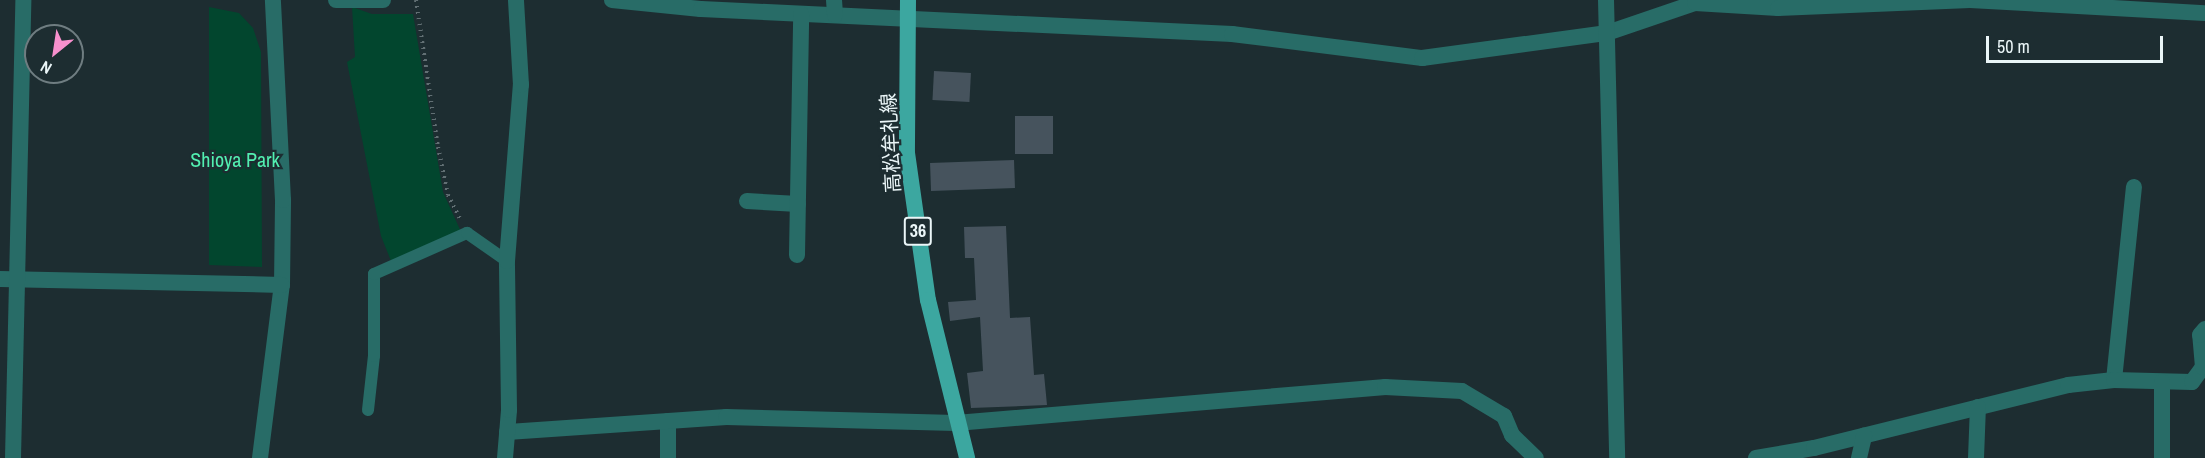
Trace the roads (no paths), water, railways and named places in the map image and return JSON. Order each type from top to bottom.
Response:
[{"type":"main road","name":"高松牟礼線","points":[[908,0],[907,153],[928,300],[956,423],[967,458]]},
{"type":"street","points":[[13,458],[8,280],[23,0]]},
{"type":"street","points":[[260,458],[282,285],[283,200],[273,0]]},
{"type":"street","points":[[336,0],[383,0]]},
{"type":"street","points":[[505,458],[507,261],[521,85],[516,0]]},
{"type":"street","points":[[612,0],[801,14],[835,8],[908,19],[1232,34],[1422,58],[1607,33],[1695,3],[1778,8],[1970,0],[2138,5],[2205,13]]},
{"type":"street","points":[[1606,0],[1617,458]]},
{"type":"street","points":[[797,255],[801,14]]},
{"type":"street","points":[[2114,380],[2134,187]]},
{"type":"street","points":[[747,201],[798,204]]},
{"type":"street","points":[[8,280],[282,285]]},
{"type":"street","points":[[1756,458],[1864,436],[2068,385],[2114,380],[2192,382],[2203,367],[2200,335],[2205,329]]},
{"type":"street","points":[[2162,382],[2162,458]]},
{"type":"street","points":[[507,432],[726,417],[956,423],[1385,387],[1462,391],[1504,416],[1512,435],[1536,458]]},
{"type":"street","points":[[1976,458],[1978,407]]},
{"type":"street","points":[[668,421],[668,458]]},
{"type":"street","points":[[1859,458],[1864,436]]},
{"type":"lane","points":[[368,410],[374,356],[374,274],[467,233],[507,261]]},
{"type":"park label","name":"Shioya Park","points":[[235,159]]}]
